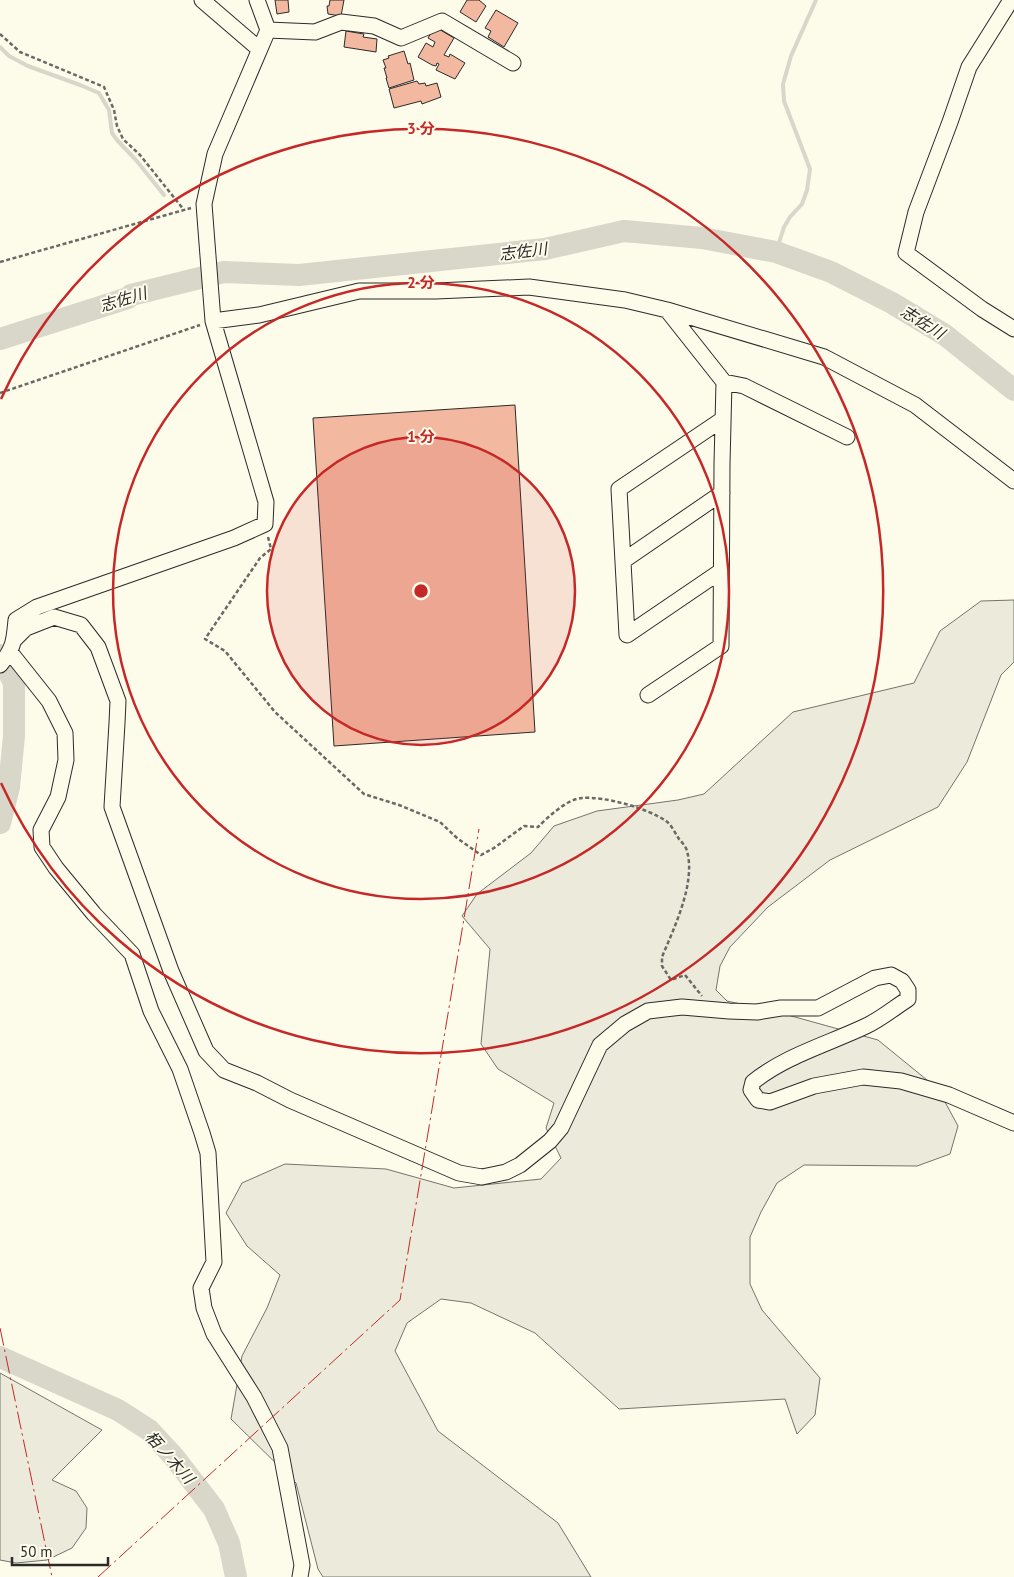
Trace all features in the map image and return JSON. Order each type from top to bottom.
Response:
[{"type":"street","points":[[202,0],[259,49]]},
{"type":"street","points":[[257,0],[268,30],[215,154],[204,204],[204,220],[213,321],[266,502],[264,524],[234,538],[37,607],[16,620],[12,646],[49,701],[65,733],[66,760],[58,797],[41,830],[42,847],[56,868],[94,914],[132,954],[151,1011],[180,1069],[208,1153],[214,1262],[201,1288],[204,1308],[214,1334],[254,1397],[280,1448],[302,1565],[300,1577]]},
{"type":"street","points":[[1011,0],[969,67],[916,212],[906,253],[982,309],[1014,329]]},
{"type":"street","points":[[268,30],[316,32],[341,22],[374,26],[401,38],[442,21],[513,64]]},
{"type":"street","points":[[213,321],[259,315],[359,291],[436,291],[529,287],[625,300],[666,310],[824,357],[916,405],[1014,481]]},
{"type":"street","points":[[666,310],[724,382],[744,386],[848,437]]},
{"type":"street","points":[[648,696],[721,646],[724,382]]},
{"type":"street","points":[[721,571],[627,635],[619,489],[723,419]]},
{"type":"street","points":[[623,561],[722,493]]},
{"type":"street","points":[[0,664],[26,628],[54,617],[81,625],[98,648],[118,701],[112,807],[172,972],[206,1051],[224,1070],[257,1083],[290,1100],[459,1174],[482,1177],[506,1172],[520,1165],[550,1141],[561,1128],[600,1045],[625,1024],[648,1011],[682,1007],[757,1012],[781,1008],[818,1008],[875,978],[891,975],[902,981],[908,990],[908,999],[868,1025],[764,1073],[752,1082],[751,1090],[758,1100],[770,1102],[814,1086],[863,1077],[901,1081],[949,1095],[1014,1124]]},
{"type":"path","points":[[0,34],[20,52],[104,87],[123,139],[140,155],[184,210]]},
{"type":"path","points":[[0,260],[5,261],[204,204]]},
{"type":"path","points":[[0,393],[213,321]]},
{"type":"path","points":[[264,524],[271,549],[260,558],[205,639],[225,651],[275,712],[364,794],[399,805],[440,822],[457,838],[481,855],[524,826],[538,827],[557,810],[580,798],[605,800],[629,805],[656,815],[667,822],[687,850],[688,870],[684,900],[662,957],[662,966],[671,980],[685,975],[714,1010]]},
{"type":"shaded area","points":[[1014,600],[1014,662],[1001,675],[967,762],[938,807],[830,860],[768,907],[730,947],[720,966],[716,990],[727,1001],[777,1012],[878,1040],[938,1089],[958,1126],[950,1154],[917,1166],[804,1165],[777,1183],[761,1212],[750,1237],[750,1284],[762,1310],[820,1378],[815,1415],[797,1434],[785,1399],[619,1409],[535,1333],[471,1303],[441,1299],[407,1323],[395,1351],[438,1431],[558,1523],[591,1577],[323,1577],[318,1569],[296,1483],[231,1419],[242,1356],[267,1308],[280,1275],[247,1246],[226,1213],[242,1183],[285,1164],[386,1169],[454,1188],[541,1179],[561,1158],[546,1128],[554,1103],[498,1069],[481,1044],[490,949],[462,916],[477,894],[531,853],[554,826],[597,811],[678,800],[704,794],[793,712],[914,683],[940,631],[981,601]]},
{"type":"shaded area","points":[[0,1373],[102,1430],[52,1480],[76,1491],[87,1508],[86,1528],[72,1548],[47,1560],[16,1563],[0,1560]]},
{"type":"building","points":[[275,0],[288,0],[289,12],[277,14]]},
{"type":"building","points":[[330,0],[344,0],[341,16],[328,14],[327,6],[329,6]]},
{"type":"building","points":[[467,0],[479,0],[486,6],[476,22],[460,12]]},
{"type":"building","points":[[496,10],[518,23],[504,47],[488,37],[491,31],[485,28]]},
{"type":"building","points":[[434,28],[454,38],[444,55],[449,57],[450,54],[465,63],[455,79],[436,70],[439,64],[437,63],[436,66],[432,65],[418,57],[426,43],[433,47],[435,42],[428,38]]},
{"type":"building","points":[[346,31],[364,34],[363,37],[377,39],[376,52],[344,47]]},
{"type":"building","points":[[404,51],[408,64],[410,63],[414,80],[389,88],[383,60],[389,58],[388,56]]},
{"type":"building","points":[[417,81],[419,84],[425,83],[426,86],[437,83],[441,97],[422,104],[421,101],[394,108],[389,89]]},
{"type":"building","points":[[515,405],[535,732],[334,746],[313,418]]},
{"type":"waterway","points":[[776,252],[784,227],[802,204],[807,190],[810,169],[784,101],[783,84],[791,56],[816,0]]},
{"type":"waterway","points":[[0,47],[9,56],[28,66],[99,93],[109,110],[112,133],[164,195]]},
{"type":"waterway","name":"志佐川","points":[[0,339],[128,298],[131,295],[224,272],[299,275],[545,249],[624,231],[702,238],[776,252],[831,272],[892,303],[945,335],[1014,390]]},
{"type":"waterway","name":"栢ノ木川","points":[[0,655],[14,683],[14,736],[9,787],[0,823]]},
{"type":"waterway","name":"栢ノ木川","points":[[0,1357],[118,1410],[149,1430],[174,1457],[214,1509],[229,1543],[236,1577]]},
{"type":"power","points":[[98,1577],[400,1300],[479,829]]},
{"type":"power","points":[[0,1328],[52,1577]]}]
